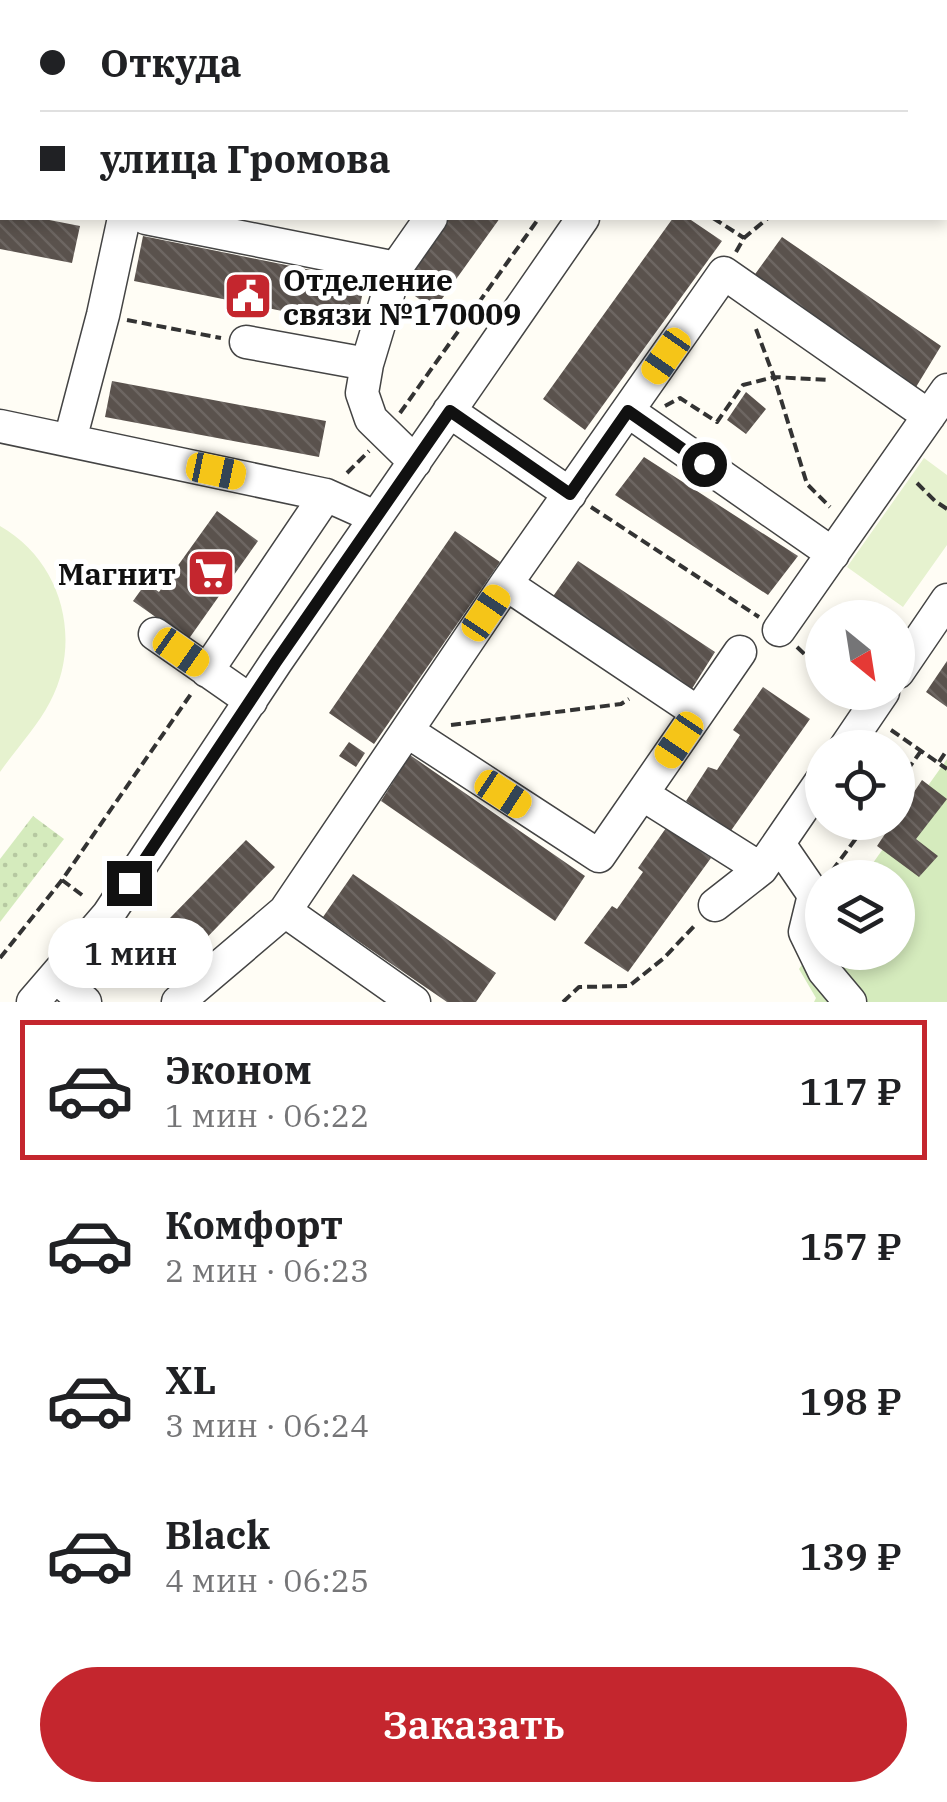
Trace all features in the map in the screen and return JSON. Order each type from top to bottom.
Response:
[{"type":"street","points":[[70,440],[124,220]]},
{"type":"street","points":[[156,220],[396,268]]},
{"type":"street","points":[[415,462],[370,419],[362,393],[366,364],[396,268],[431,220]]},
{"type":"street","points":[[33,1002],[108,915],[375,517],[582,220]]},
{"type":"street","points":[[178,1002],[216,991],[285,910],[506,584],[570,494],[634,415],[724,273],[880,382],[938,403],[779,630]]},
{"type":"street","points":[[246,342],[366,364]]},
{"type":"street","points":[[450,411],[570,494]]},
{"type":"street","points":[[634,415],[842,540]]},
{"type":"street","points":[[0,426],[326,495],[375,517]]},
{"type":"street","points":[[207,670],[326,495]]},
{"type":"street","points":[[506,584],[697,712]]},
{"type":"street","points":[[915,647],[947,600]]},
{"type":"street","points":[[155,634],[250,701]]},
{"type":"street","points":[[407,731],[599,856],[740,652]]},
{"type":"street","points":[[642,794],[770,856],[814,895],[806,932],[824,971],[850,1002]]},
{"type":"street","points":[[715,905],[770,856],[805,805]]},
{"type":"street","points":[[285,910],[414,1002]]},
{"type":"street","points":[[56,977],[85,1002]]},
{"type":"path","points":[[326,495],[386,434],[538,220]]},
{"type":"path","points":[[715,220],[744,238]]},
{"type":"path","points":[[724,273],[744,238],[766,220]]},
{"type":"path","points":[[103,316],[246,342]]},
{"type":"path","points":[[756,330],[807,484],[842,540]]},
{"type":"path","points":[[634,415],[680,398],[717,422],[742,385],[774,377],[880,382]]},
{"type":"path","points":[[902,455],[911,477],[947,508]]},
{"type":"path","points":[[570,494],[779,630],[805,655]]},
{"type":"path","points":[[0,958],[62,880],[207,670]]},
{"type":"path","points":[[407,731],[621,704],[657,684]]},
{"type":"path","points":[[883,710],[921,750],[947,769]]},
{"type":"path","points":[[915,758],[921,750]]},
{"type":"path","points":[[938,762],[947,750]]},
{"type":"path","points":[[563,1002],[579,987],[629,986],[664,958],[715,905]]},
{"type":"green space","points":[[924,458],[947,475],[947,545],[908,600],[893,600],[847,567]]},
{"type":"green space","points":[[0,526],[39,560],[52,581],[61,604],[65,653],[50,702],[0,772]]},
{"type":"green space","points":[[947,759],[947,1002],[814,1002],[816,998],[799,969],[805,960],[805,970],[915,970],[915,860],[875,860],[889,840],[915,840],[915,804]]},
{"type":"green space","points":[[33,816],[64,839],[0,922],[0,859]]},
{"type":"building","points":[[0,220],[49,220],[80,226],[72,263],[0,249]]},
{"type":"building","points":[[445,220],[499,220],[434,310],[400,285]]},
{"type":"building","points":[[672,220],[691,220],[722,241],[585,430],[543,399]]},
{"type":"building","points":[[143,236],[365,281],[356,326],[134,281]]},
{"type":"building","points":[[782,237],[941,346],[916,387],[753,277]]},
{"type":"building","points":[[112,381],[326,421],[319,457],[105,417]]},
{"type":"building","points":[[746,392],[766,409],[746,434],[727,420]]},
{"type":"building","points":[[644,457],[798,556],[768,595],[615,495]]},
{"type":"building","points":[[217,511],[258,541],[188,640],[133,601],[146,583],[159,592]]},
{"type":"building","points":[[455,531],[500,562],[374,744],[329,713]]},
{"type":"building","points":[[578,561],[715,652],[688,695],[549,602]]},
{"type":"building","points":[[947,661],[947,707],[926,692]]},
{"type":"building","points":[[763,687],[810,719],[730,832],[686,801],[708,767],[717,770],[740,735],[733,730]]},
{"type":"building","points":[[349,742],[365,753],[356,767],[339,756]]},
{"type":"building","points":[[410,755],[585,876],[555,921],[381,801]]},
{"type":"building","points":[[922,780],[947,799],[916,839],[938,856],[919,877],[915,874],[915,860],[896,860],[877,846],[881,840],[915,840],[915,790]]},
{"type":"building","points":[[666,828],[711,858],[628,972],[584,943],[612,906],[617,909],[643,872],[638,868]]},
{"type":"building","points":[[246,840],[275,867],[162,984],[133,956]]},
{"type":"building","points":[[353,874],[496,973],[476,1002],[447,1002],[323,917]]},
{"type":"place","name":"Отделение связи №170009","points":[[248,296]]},
{"type":"place","name":"Магнит","points":[[211,573]]},
{"type":"route","points":[[129,883],[450,411],[570,494],[628,411],[704,464]]}]
